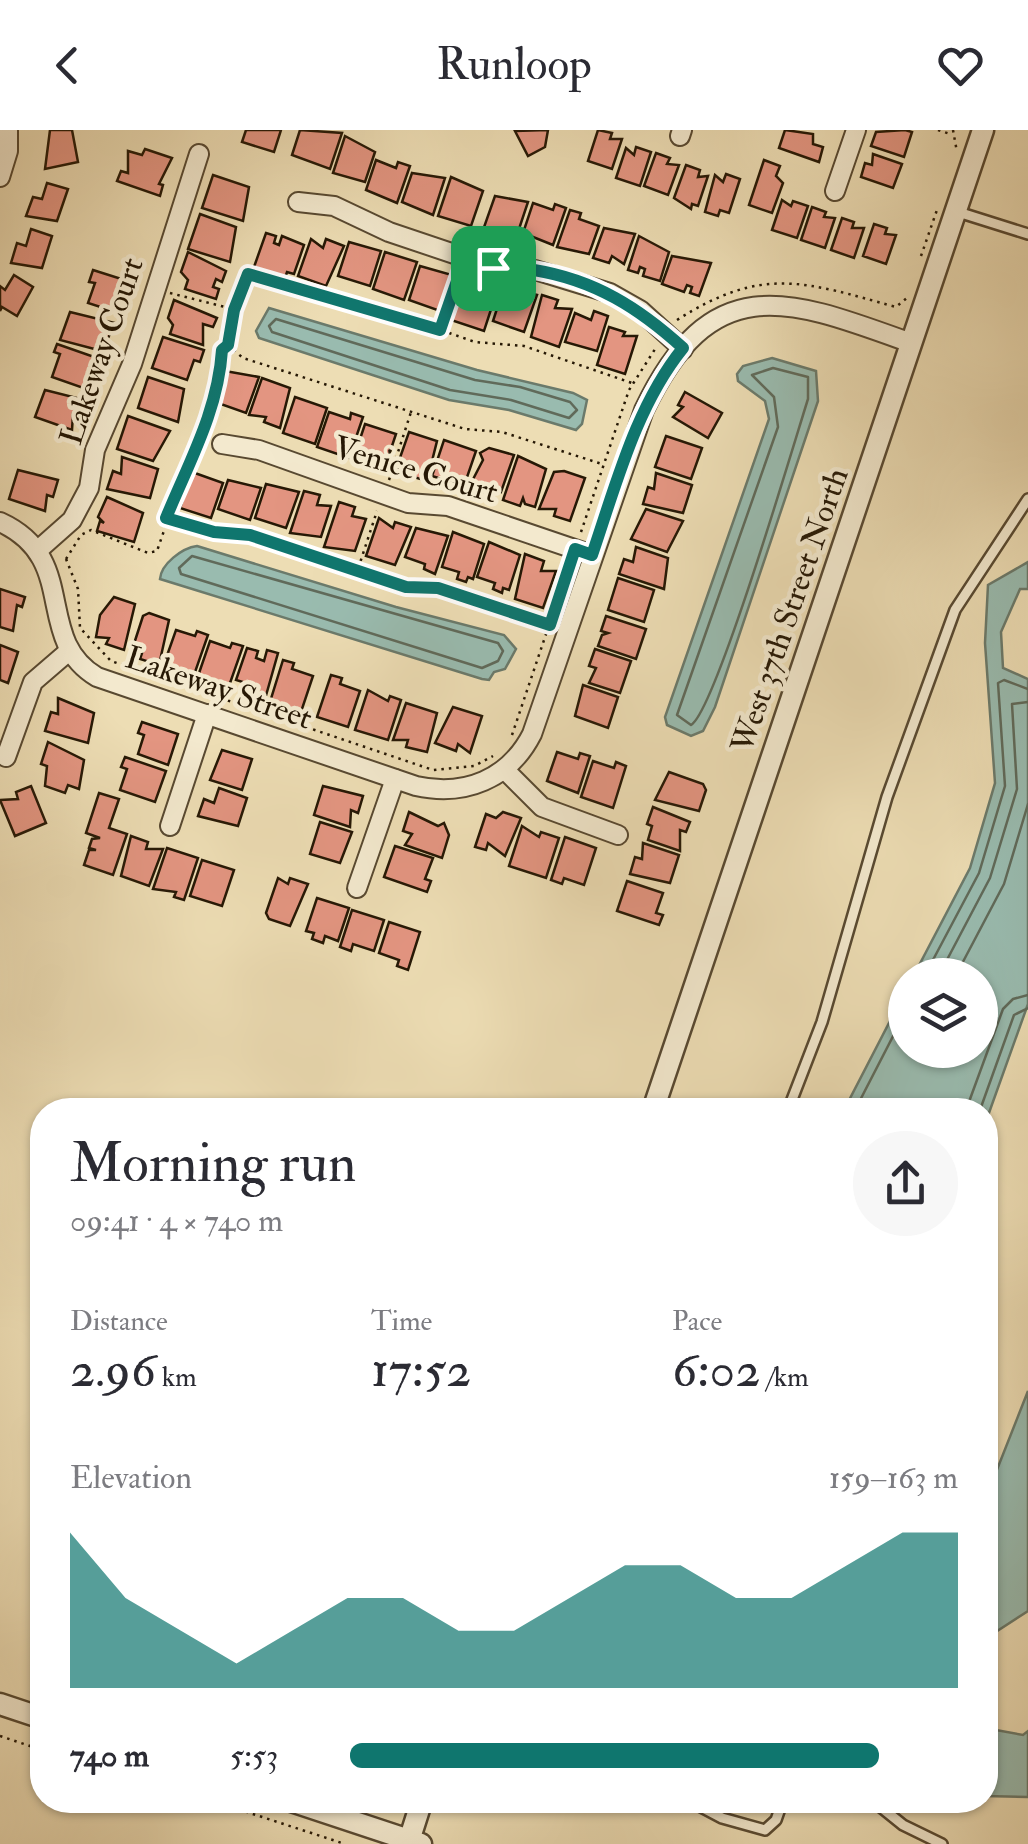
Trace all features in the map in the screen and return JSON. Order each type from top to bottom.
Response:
[{"type":"street","points":[[0,177],[8,151],[8,130]]},
{"type":"street","points":[[834,191],[856,130]]},
{"type":"street","name":"West 37th Street North","points":[[657,1098],[911,343],[949,207],[983,130]]},
{"type":"street","name":"Lakeway Court","points":[[36,551],[72,520],[89,488],[95,450],[132,364],[199,154]]},
{"type":"street","points":[[298,202],[334,206],[389,232],[493,268],[535,270],[610,292],[640,310],[683,348]]},
{"type":"street","points":[[618,834],[542,807],[500,762],[523,750],[536,724],[584,552],[660,376],[709,325],[734,312],[779,302],[812,307],[911,343]]},
{"type":"street","name":"Venice Court","points":[[222,444],[260,450],[408,504],[448,506],[584,552]]},
{"type":"street","points":[[0,522],[36,551],[47,570],[56,590],[60,633],[69,652],[33,682],[6,757]]},
{"type":"street","name":"Lakeway Street","points":[[69,652],[96,677],[425,788],[459,790],[500,762]]},
{"type":"street","points":[[170,826],[208,714]]},
{"type":"street","points":[[357,888],[395,779]]},
{"type":"street","points":[[0,1704],[30,1714]]},
{"type":"street","points":[[325,1813],[412,1843],[419,1813]]},
{"type":"lane","points":[[949,207],[1028,234]]},
{"type":"lane","points":[[793,1098],[822,1022],[887,797],[955,610],[1028,499]]},
{"type":"lane","points":[[713,1813],[765,1830],[778,1813]]},
{"type":"lane","points":[[888,1813],[942,1844]]},
{"type":"path","points":[[938,130],[952,132],[957,151],[952,168]]},
{"type":"path","points":[[919,269],[949,207]]},
{"type":"path","points":[[440,330],[465,258]]},
{"type":"path","points":[[47,570],[66,558],[81,536],[91,530],[148,553],[157,551],[188,461],[202,444],[222,350],[228,345],[234,310],[248,274],[476,342],[524,346],[633,384]]},
{"type":"path","points":[[508,743],[550,625],[584,552],[604,464],[633,384],[666,333],[694,310],[736,289],[778,282],[826,286],[896,307],[916,285]]},
{"type":"path","points":[[164,291],[234,310]]},
{"type":"path","points":[[228,345],[243,358],[464,429],[502,432],[604,464]]},
{"type":"path","points":[[356,572],[411,412]]},
{"type":"path","points":[[166,518],[214,532],[250,535],[356,572],[406,587],[453,592],[550,625]]},
{"type":"path","points":[[66,558],[78,589],[80,628],[111,661],[433,770],[500,762]]},
{"type":"path","points":[[0,1736],[30,1746]]},
{"type":"path","points":[[250,1813],[345,1844]]},
{"type":"water","points":[[269,308],[477,370],[573,393],[587,400],[582,424],[576,430],[509,410],[449,400],[259,338],[256,331]]},
{"type":"water","points":[[772,358],[816,371],[818,401],[715,707],[703,731],[691,736],[667,725],[665,717],[769,419],[765,401],[738,381],[737,374],[743,366]]},
{"type":"water","points":[[197,546],[396,607],[504,635],[516,649],[505,669],[494,672],[489,680],[482,679],[160,579],[173,558]]},
{"type":"water","points":[[1028,562],[1028,589],[1020,589],[1001,632],[1003,668],[1028,679],[1028,1004],[994,1098],[850,1098],[888,1025],[888,1068],[998,1068],[998,958],[923,958],[970,868],[995,783],[985,643],[988,585]]},
{"type":"water","points":[[1028,1391],[1028,1611],[998,1630],[998,1467]]},
{"type":"water","points":[[998,1730],[1023,1735],[1028,1731],[1028,1797],[998,1796]]},
{"type":"building","points":[[50,130],[72,130],[78,162],[45,169]]},
{"type":"building","points":[[246,130],[281,130],[274,152],[242,142]]},
{"type":"building","points":[[300,130],[342,133],[330,169],[292,155]]},
{"type":"building","points":[[548,130],[545,147],[528,156],[515,131]]},
{"type":"building","points":[[598,130],[612,133],[610,139],[622,139],[612,169],[588,161]]},
{"type":"building","points":[[785,130],[813,134],[813,144],[823,147],[819,162],[779,148]]},
{"type":"building","points":[[876,132],[912,132],[904,157],[871,146]]},
{"type":"building","points":[[345,136],[375,152],[365,182],[333,173]]},
{"type":"building","points":[[636,147],[651,152],[640,186],[616,178],[626,148],[634,155]]},
{"type":"building","points":[[145,149],[172,158],[159,184],[163,185],[160,196],[117,181],[121,171],[128,173],[128,151],[142,155]]},
{"type":"building","points":[[656,153],[670,158],[667,164],[679,165],[668,195],[644,186]]},
{"type":"building","points":[[873,154],[902,164],[893,188],[861,177],[865,163],[872,165]]},
{"type":"building","points":[[376,160],[396,168],[398,162],[410,166],[397,203],[366,190]]},
{"type":"building","points":[[764,160],[780,166],[776,176],[783,183],[772,213],[749,205]]},
{"type":"building","points":[[686,165],[700,170],[698,177],[708,176],[698,206],[692,204],[691,209],[674,198]]},
{"type":"building","points":[[412,173],[445,178],[433,215],[402,202]]},
{"type":"building","points":[[726,174],[740,179],[729,213],[720,210],[718,216],[705,212],[715,175],[723,182]]},
{"type":"building","points":[[213,175],[249,187],[243,221],[202,208]]},
{"type":"building","points":[[451,177],[483,191],[471,226],[438,216]]},
{"type":"building","points":[[47,183],[68,189],[57,221],[26,216],[33,197],[42,199]]},
{"type":"building","points":[[495,196],[528,202],[516,238],[483,230]]},
{"type":"building","points":[[782,200],[791,206],[793,201],[808,206],[797,238],[772,230]]},
{"type":"building","points":[[533,203],[553,210],[555,204],[566,208],[553,245],[523,233]]},
{"type":"building","points":[[812,207],[826,212],[824,217],[835,218],[825,248],[801,240]]},
{"type":"building","points":[[570,210],[581,213],[579,219],[599,226],[589,254],[557,247]]},
{"type":"building","points":[[200,214],[236,227],[230,262],[188,249]]},
{"type":"building","points":[[842,218],[854,222],[852,228],[864,228],[854,258],[831,250]]},
{"type":"building","points":[[874,224],[887,228],[885,234],[896,235],[886,264],[863,256]]},
{"type":"building","points":[[604,228],[635,234],[624,264],[612,256],[609,263],[593,258]]},
{"type":"building","points":[[31,229],[52,236],[42,268],[11,263],[17,243],[26,246]]},
{"type":"building","points":[[266,233],[276,236],[274,243],[279,245],[282,236],[304,245],[294,274],[287,272],[285,278],[254,267]]},
{"type":"building","points":[[639,236],[669,252],[660,281],[643,276],[645,269],[640,267],[638,273],[628,270]]},
{"type":"building","points":[[311,239],[323,248],[326,239],[344,246],[326,286],[298,276]]},
{"type":"building","points":[[349,242],[381,251],[370,286],[338,276]]},
{"type":"building","points":[[188,252],[226,271],[222,282],[216,279],[213,287],[219,289],[216,299],[185,289],[188,280],[181,272]]},
{"type":"building","points":[[385,252],[417,262],[404,300],[373,289]]},
{"type":"building","points":[[672,256],[711,263],[699,296],[690,293],[692,287],[687,285],[684,292],[662,284]]},
{"type":"building","points":[[420,266],[452,275],[440,311],[409,300]]},
{"type":"building","points":[[93,270],[131,282],[119,313],[88,303],[95,283],[89,282]]},
{"type":"building","points":[[14,275],[33,287],[17,316],[2,307],[0,311],[0,286],[5,290]]},
{"type":"building","points":[[479,284],[497,291],[484,331],[451,320],[463,286],[476,292]]},
{"type":"building","points":[[504,287],[537,295],[524,332],[493,321]]},
{"type":"building","points":[[542,295],[558,300],[555,308],[572,309],[559,347],[531,337]]},
{"type":"building","points":[[174,300],[217,318],[213,327],[203,324],[203,345],[170,334],[173,325],[168,318]]},
{"type":"building","points":[[594,311],[608,316],[597,351],[565,342],[575,313],[591,320]]},
{"type":"building","points":[[70,312],[115,323],[102,351],[60,340]]},
{"type":"building","points":[[609,327],[625,332],[623,336],[637,336],[625,374],[597,365]]},
{"type":"building","points":[[163,337],[204,350],[200,362],[194,360],[187,380],[152,368]]},
{"type":"building","points":[[57,344],[100,359],[89,390],[52,377],[60,354],[54,352]]},
{"type":"building","points":[[225,371],[259,377],[246,413],[215,402]]},
{"type":"building","points":[[148,377],[184,389],[178,422],[138,408]]},
{"type":"building","points":[[262,378],[290,388],[280,428],[264,422],[266,417],[249,415]]},
{"type":"building","points":[[45,390],[85,400],[79,416],[73,414],[72,430],[35,417]]},
{"type":"building","points":[[685,392],[722,413],[708,438],[673,417],[683,407],[678,405]]},
{"type":"building","points":[[295,397],[327,408],[315,444],[283,433]]},
{"type":"building","points":[[329,412],[350,419],[351,413],[363,417],[349,458],[317,447]]},
{"type":"building","points":[[128,416],[170,431],[153,461],[117,449]]},
{"type":"building","points":[[365,424],[396,434],[384,470],[353,460]]},
{"type":"building","points":[[409,432],[437,441],[427,481],[410,476],[412,470],[396,469]]},
{"type":"building","points":[[666,436],[702,448],[691,479],[655,467]]},
{"type":"building","points":[[444,440],[476,451],[464,486],[432,476]]},
{"type":"building","points":[[489,448],[514,455],[501,492],[491,486],[488,495],[469,487],[483,460],[480,453]]},
{"type":"building","points":[[518,456],[546,469],[535,507],[525,504],[523,498],[520,506],[503,500]]},
{"type":"building","points":[[122,457],[158,469],[150,498],[107,489],[113,471],[121,474]]},
{"type":"building","points":[[18,470],[58,480],[53,497],[47,495],[45,511],[9,499]]},
{"type":"building","points":[[192,472],[223,483],[211,518],[180,508]]},
{"type":"building","points":[[554,472],[585,478],[570,521],[554,516],[556,509],[539,509]]},
{"type":"building","points":[[656,473],[692,485],[683,513],[643,504],[648,487],[654,489]]},
{"type":"building","points":[[228,480],[261,488],[250,520],[218,509]]},
{"type":"building","points":[[266,484],[299,492],[286,528],[255,518]]},
{"type":"building","points":[[304,491],[320,495],[317,505],[331,506],[321,537],[290,533]]},
{"type":"building","points":[[107,497],[143,513],[134,542],[97,531],[100,521],[104,523],[98,517]]},
{"type":"building","points":[[339,502],[355,507],[352,516],[366,519],[355,551],[324,547]]},
{"type":"building","points":[[646,509],[683,521],[667,552],[631,539]]},
{"type":"building","points":[[379,518],[393,528],[395,522],[411,527],[395,565],[366,556]]},
{"type":"building","points":[[416,528],[448,536],[435,574],[424,569],[425,564],[405,557]]},
{"type":"building","points":[[453,532],[484,544],[473,579],[468,577],[466,582],[457,579],[459,572],[442,567]]},
{"type":"building","points":[[489,542],[520,555],[509,590],[503,588],[502,593],[493,589],[495,583],[477,577]]},
{"type":"building","points":[[636,547],[668,558],[664,589],[619,574],[624,559],[633,562]]},
{"type":"building","points":[[525,554],[544,561],[541,571],[556,571],[543,608],[515,599]]},
{"type":"building","points":[[618,578],[654,590],[644,622],[608,610]]},
{"type":"building","points":[[0,589],[25,597],[22,607],[17,605],[13,631],[0,627]]},
{"type":"building","points":[[114,597],[135,604],[124,650],[106,644],[109,638],[96,637],[100,615]]},
{"type":"building","points":[[149,613],[169,620],[159,665],[140,659],[142,653],[132,650],[143,616]]},
{"type":"building","points":[[606,616],[646,629],[636,659],[598,646],[602,635],[608,633],[601,631]]},
{"type":"building","points":[[176,630],[208,635],[194,675],[164,664]]},
{"type":"building","points":[[210,641],[230,648],[232,643],[243,646],[229,686],[198,676]]},
{"type":"building","points":[[0,645],[18,652],[8,683],[0,680]]},
{"type":"building","points":[[247,648],[258,651],[256,658],[264,661],[267,650],[278,653],[265,699],[247,694],[246,683],[236,680]]},
{"type":"building","points":[[595,649],[631,661],[620,693],[589,683],[596,668],[589,666]]},
{"type":"building","points":[[283,660],[294,663],[292,669],[313,676],[301,712],[270,702]]},
{"type":"building","points":[[331,675],[342,678],[340,684],[360,691],[348,727],[317,717]]},
{"type":"building","points":[[583,685],[618,697],[608,728],[575,716]]},
{"type":"building","points":[[368,690],[388,701],[390,696],[401,700],[388,740],[355,730]]},
{"type":"building","points":[[58,698],[94,713],[88,743],[45,731],[51,712],[58,714]]},
{"type":"building","points":[[406,703],[437,713],[427,752],[406,747],[408,740],[393,740]]},
{"type":"building","points":[[453,707],[482,716],[470,753],[458,744],[456,751],[435,743]]},
{"type":"building","points":[[142,722],[178,734],[168,765],[138,754],[144,735],[138,733]]},
{"type":"building","points":[[48,742],[84,760],[79,789],[68,785],[65,793],[45,786],[47,766],[41,764]]},
{"type":"building","points":[[222,750],[252,759],[242,790],[210,780]]},
{"type":"building","points":[[557,752],[578,759],[580,753],[590,756],[578,793],[547,781]]},
{"type":"building","points":[[125,757],[166,771],[155,802],[120,790],[127,769],[121,767]]},
{"type":"building","points":[[593,761],[614,768],[616,762],[626,766],[613,808],[581,797]]},
{"type":"building","points":[[669,772],[703,784],[706,790],[699,811],[655,800]]},
{"type":"building","points":[[31,786],[46,823],[15,836],[0,800],[18,799],[16,792]]},
{"type":"building","points":[[323,786],[363,796],[358,813],[351,810],[350,827],[314,815]]},
{"type":"building","points":[[219,788],[247,798],[238,826],[198,816],[204,799],[214,803]]},
{"type":"building","points":[[99,793],[119,799],[109,828],[127,834],[113,875],[84,865],[89,850],[96,850],[89,848],[92,839],[100,838],[86,833]]},
{"type":"building","points":[[653,807],[690,822],[686,832],[680,830],[680,851],[648,840],[652,826],[647,824]]},
{"type":"building","points":[[409,812],[438,826],[444,823],[449,835],[442,858],[405,845],[412,834],[403,831]]},
{"type":"building","points":[[503,812],[521,818],[505,856],[488,843],[486,850],[475,847],[486,814],[496,818]]},
{"type":"building","points":[[320,822],[352,832],[340,863],[310,854]]},
{"type":"building","points":[[522,826],[539,837],[541,832],[559,838],[546,878],[509,866]]},
{"type":"building","points":[[131,836],[148,842],[146,849],[163,849],[149,886],[121,876]]},
{"type":"building","points":[[565,837],[596,848],[584,885],[564,878],[562,884],[551,880]]},
{"type":"building","points":[[643,843],[679,855],[670,883],[630,874],[635,857],[642,859]]},
{"type":"building","points":[[395,846],[433,858],[425,879],[431,881],[427,892],[384,877]]},
{"type":"building","points":[[167,848],[198,858],[184,900],[174,897],[176,892],[153,889]]},
{"type":"building","points":[[202,860],[234,870],[222,906],[190,896]]},
{"type":"building","points":[[278,878],[288,884],[290,878],[308,884],[290,926],[269,919],[266,913]]},
{"type":"building","points":[[627,881],[663,893],[656,913],[663,915],[659,925],[617,911]]},
{"type":"building","points":[[317,898],[349,908],[338,941],[325,936],[323,943],[312,939],[314,933],[306,931]]},
{"type":"building","points":[[352,910],[384,920],[374,951],[353,944],[351,951],[340,947]]},
{"type":"building","points":[[389,922],[420,932],[408,970],[397,966],[399,960],[379,953]]},
{"type":"route","points":[[465,258],[493,268],[535,270],[610,292],[640,310],[683,348],[660,376],[644,410],[592,555],[575,549],[550,625],[453,592],[406,587],[356,572],[250,535],[214,532],[166,518],[188,461],[202,444],[221,370],[222,350],[228,345],[234,310],[248,274],[332,295],[440,330],[465,258]]}]
